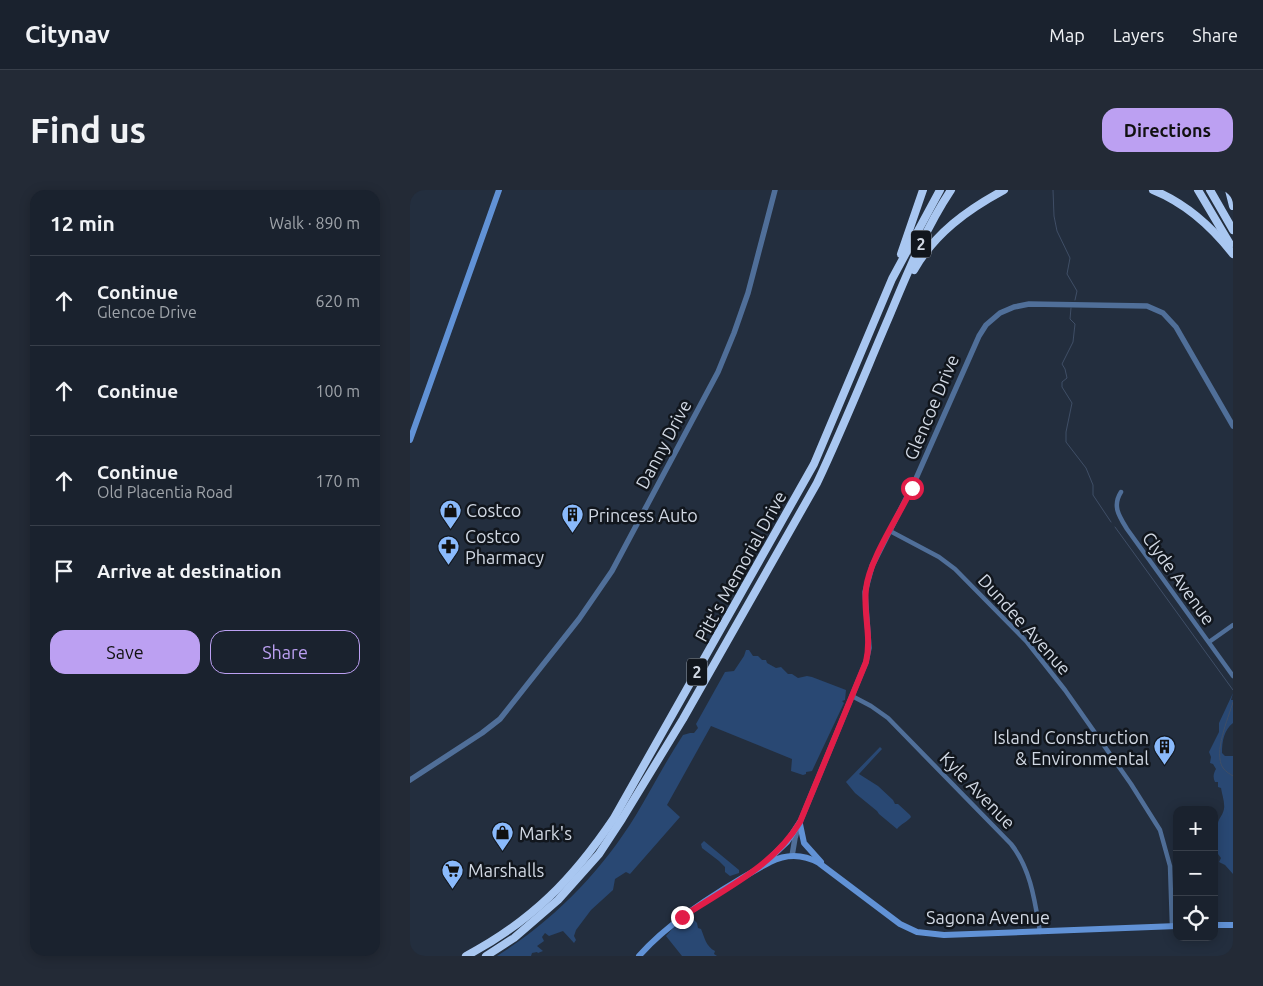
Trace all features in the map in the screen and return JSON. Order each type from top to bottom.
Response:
[{"type":"highway","points":[[892,279],[923,190]]},
{"type":"highway","name":"Pitt's Memorial Drive","points":[[466,956],[508,931],[555,893],[592,851],[614,818],[814,464],[892,279],[940,190]]},
{"type":"highway","name":"Pitt's Memorial Drive","points":[[486,956],[514,938],[558,900],[599,854],[622,819],[705,680],[817,483],[836,443],[896,300],[925,237],[951,190]]},
{"type":"highway","points":[[896,300],[916,266],[934,241],[955,220],[979,203],[1004,190]]},
{"type":"highway","points":[[1153,190],[1185,207],[1207,224],[1233,254]]},
{"type":"highway","points":[[1198,190],[1233,250]]},
{"type":"highway","points":[[1210,190],[1233,230]]},
{"type":"highway","points":[[1229,190],[1233,206]]},
{"type":"main road","points":[[410,440],[499,190]]},
{"type":"main road","points":[[800,822],[804,843],[823,865]]},
{"type":"main road","points":[[762,866],[787,842],[800,822]]},
{"type":"main road","points":[[639,956],[660,934],[682,917],[762,866],[776,859],[792,856]]},
{"type":"main road","name":"Sagona Avenue","points":[[792,856],[809,858],[823,865],[895,921],[917,932],[930,935],[1173,926]]},
{"type":"main road","points":[[1218,925],[1233,925]]},
{"type":"street","name":"Danny Drive","points":[[410,780],[500,719],[579,619],[612,571],[718,372],[748,293],[775,190]]},
{"type":"street","name":"Glencoe Drive","points":[[792,856],[800,822],[863,672],[868,654],[866,586],[872,566],[914,483],[979,336],[993,318],[1003,311],[1029,304],[1147,306],[1158,310],[1176,327],[1233,426]]},
{"type":"street","name":"Clyde Avenue","points":[[1121,492],[1116,505],[1120,518],[1233,676]]},
{"type":"street","name":"Dundee Avenue","points":[[890,531],[939,557],[955,569],[1027,642],[1065,690],[1131,784],[1160,830],[1168,853],[1173,908]]},
{"type":"street","points":[[1209,642],[1233,624]]},
{"type":"street","name":"Kyle Avenue","points":[[852,696],[890,720],[1009,841],[1027,872],[1040,932]]},
{"type":"shaded area","points":[[746,650],[749,650],[753,656],[766,660],[767,663],[776,668],[781,667],[788,674],[798,678],[812,677],[846,690],[845,700],[842,701],[844,703],[812,771],[806,772],[803,775],[791,771],[792,759],[711,726],[667,805],[680,817],[630,874],[626,872],[615,879],[613,890],[591,910],[576,930],[574,936],[576,940],[574,943],[563,931],[549,936],[545,933],[542,937],[544,941],[537,946],[543,951],[532,953],[531,956],[497,956],[557,911],[608,856],[636,815],[683,735],[694,733],[698,728],[696,724],[725,672],[734,671]]},
{"type":"shaded area","points":[[1233,693],[1231,700],[1233,700],[1233,723],[1227,729],[1224,736],[1222,753],[1225,756],[1233,756],[1233,874],[1225,865],[1219,862],[1221,858],[1218,854],[1218,823],[1224,809],[1224,804],[1221,788],[1218,787],[1218,782],[1215,782],[1214,779],[1216,769],[1210,763],[1211,757],[1209,752],[1219,732],[1219,723]]},
{"type":"shaded area","points":[[880,747],[882,749],[859,774],[878,786],[895,804],[898,804],[910,815],[911,817],[897,829],[855,793],[846,782]]},
{"type":"shaded area","points":[[704,841],[739,870],[739,873],[730,876],[725,872],[725,867],[702,848],[701,844]]},
{"type":"shaded area","points":[[691,918],[691,920],[693,919],[697,923],[707,944],[715,951],[714,954],[717,956],[682,956],[666,936],[673,928]]},
{"type":"waterway","points":[[1053,190],[1054,216],[1057,231],[1070,258],[1067,274],[1077,291],[1075,300]]},
{"type":"waterway","points":[[1071,308],[1070,319],[1075,324],[1073,342],[1062,364],[1067,378],[1062,382],[1062,387],[1072,403],[1066,432],[1066,442],[1086,468],[1093,485],[1093,495],[1111,522]]},
{"type":"waterway","points":[[1115,527],[1233,690]]},
{"type":"waterway","points":[[1233,702],[1220,745],[1220,762],[1223,768],[1233,776]]},
{"type":"place","name":"Costco","points":[[450,529]]},
{"type":"place","name":"Princess Auto","points":[[572,534]]},
{"type":"place","name":"Costco Pharmacy","points":[[449,565]]},
{"type":"place","name":"Island Construction & Environmental","points":[[1165,766]]},
{"type":"place","name":"Mark's","points":[[503,852]]},
{"type":"place","name":"Marshalls","points":[[452,889]]},
{"type":"route","points":[[682,917],[762,866],[787,842],[800,822],[866,662],[869,648],[866,586],[872,566],[912,488]]}]
